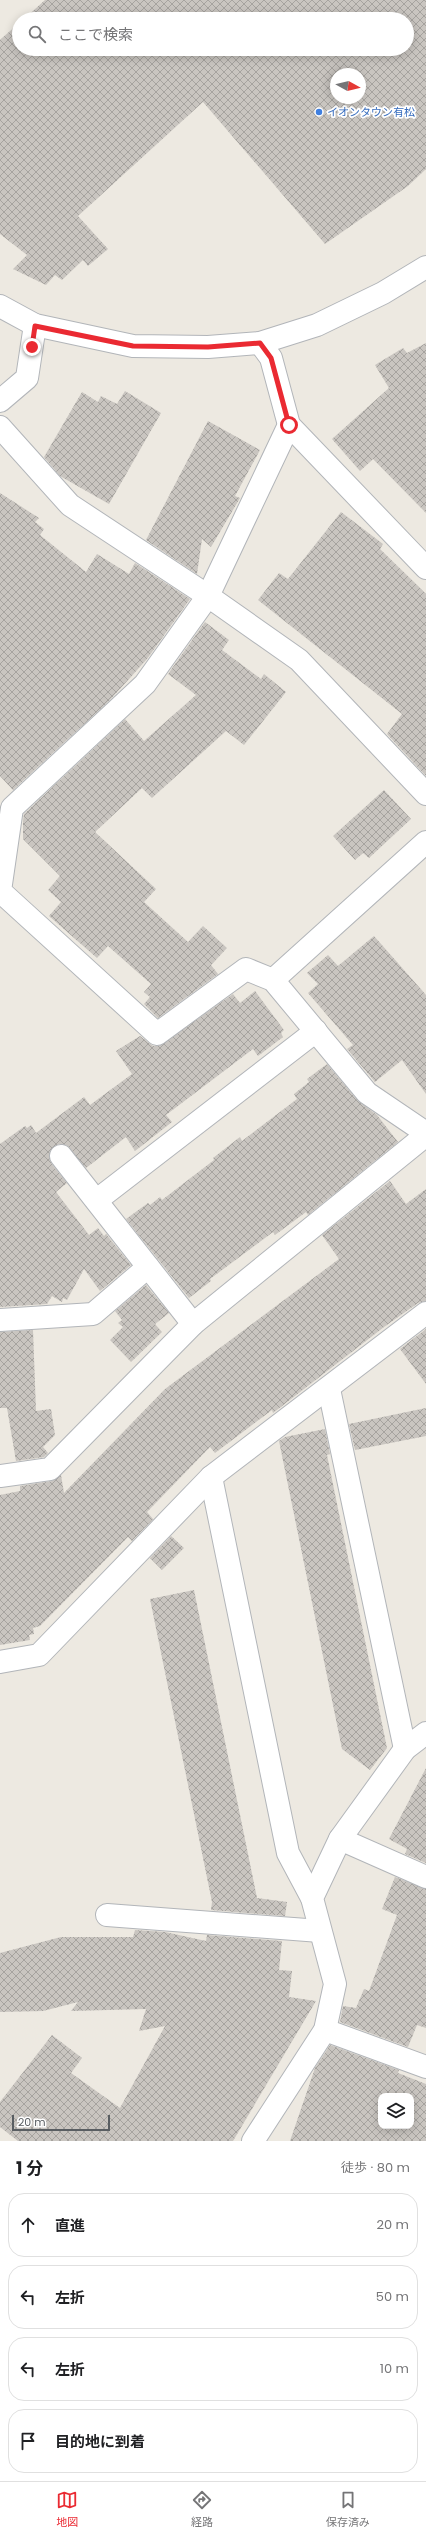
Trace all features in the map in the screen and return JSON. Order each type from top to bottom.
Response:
[{"type":"street","points":[[0,306],[35,326],[133,346],[208,347],[260,343],[317,325],[383,293],[426,267]]},
{"type":"street","points":[[0,401],[27,378],[35,326]]},
{"type":"street","points":[[260,343],[271,358],[289,425],[426,568]]},
{"type":"street","points":[[0,1476],[50,1469],[193,1324],[426,1134],[367,1093],[273,980],[246,969],[157,1034],[0,890],[12,808],[145,684],[208,596],[289,425]]},
{"type":"street","points":[[0,427],[70,506],[208,596],[299,660],[426,794]]},
{"type":"street","points":[[273,980],[426,842]]},
{"type":"street","points":[[97,1200],[316,1032]]},
{"type":"street","points":[[61,1156],[193,1324]]},
{"type":"street","points":[[0,1320],[92,1314],[148,1267]]},
{"type":"street","points":[[0,1662],[38,1656],[211,1477],[426,1313]]},
{"type":"street","points":[[328,1389],[405,1749]]},
{"type":"street","points":[[211,1477],[288,1852],[312,1898],[335,1984],[325,2030],[252,2141]]},
{"type":"street","points":[[312,1898],[340,1839],[405,1749],[426,1734]]},
{"type":"street","points":[[340,1839],[426,1877]]},
{"type":"street","points":[[108,1915],[320,1931]]},
{"type":"street","points":[[325,2030],[426,2067]]},
{"type":"building","points":[[45,0],[426,0],[426,169],[408,186],[325,244],[203,102],[78,216],[108,249],[88,266],[83,260],[62,280],[55,275],[46,285],[13,269],[27,255],[0,234],[0,40],[12,29],[12,56],[414,56],[414,12],[32,12]]},
{"type":"building","points":[[426,343],[426,513],[373,459],[360,471],[332,439],[389,388],[375,365],[403,348],[407,353]]},
{"type":"building","points":[[125,391],[161,413],[109,504],[60,476],[44,457],[82,392],[98,402],[101,396],[117,404]]},
{"type":"building","points":[[208,421],[260,450],[235,496],[240,498],[211,547],[202,539],[197,574],[146,540]]},
{"type":"building","points":[[0,493],[39,518],[35,522],[44,529],[40,535],[86,572],[97,554],[129,574],[135,563],[190,599],[147,659],[109,701],[13,790],[0,776]]},
{"type":"building","points":[[341,512],[383,544],[380,549],[426,594],[426,776],[387,734],[402,714],[258,600],[279,573],[288,579]]},
{"type":"building","points":[[205,622],[229,640],[222,650],[261,679],[264,674],[286,692],[244,745],[226,731],[152,798],[142,788],[95,832],[156,889],[144,902],[188,942],[203,926],[227,948],[211,965],[218,974],[158,1018],[144,1004],[150,997],[144,992],[151,984],[108,946],[97,958],[49,916],[61,902],[48,890],[60,876],[23,839],[23,821],[24,814],[125,719],[144,741],[196,695],[168,674]]},
{"type":"building","points":[[384,790],[411,819],[369,858],[363,853],[355,860],[333,836]]},
{"type":"building","points":[[374,936],[426,995],[426,1094],[402,1060],[375,1082],[347,1049],[353,1045],[308,993],[318,984],[307,973],[328,955],[338,966]]},
{"type":"building","points":[[255,991],[284,1030],[281,1033],[283,1037],[258,1056],[253,1049],[166,1115],[172,1122],[135,1151],[126,1137],[86,1168],[66,1145],[59,1144],[50,1151],[51,1163],[67,1183],[56,1192],[89,1235],[98,1228],[104,1236],[106,1234],[131,1265],[100,1291],[84,1269],[67,1300],[63,1298],[62,1302],[52,1296],[47,1304],[0,1307],[0,1144],[25,1126],[27,1128],[31,1125],[36,1133],[84,1097],[90,1105],[132,1074],[116,1051],[140,1036],[153,1046],[159,1046],[233,994],[240,1003]]},
{"type":"building","points":[[327,1064],[358,1101],[377,1115],[398,1142],[308,1215],[306,1212],[275,1235],[273,1232],[210,1279],[211,1281],[189,1298],[126,1219],[148,1203],[150,1205],[160,1197],[162,1200],[214,1160],[213,1158],[240,1137],[242,1141],[297,1099],[294,1094],[309,1082],[307,1079]]},
{"type":"building","points":[[390,1181],[406,1204],[426,1189],[426,1301],[418,1303],[384,1327],[273,1413],[272,1410],[215,1453],[210,1447],[147,1512],[153,1519],[132,1541],[128,1537],[40,1626],[33,1628],[34,1634],[29,1635],[30,1640],[0,1645],[0,1495],[20,1491],[20,1486],[52,1481],[61,1475],[64,1493],[165,1389],[339,1259],[322,1235]]},
{"type":"building","points":[[146,1285],[169,1313],[155,1324],[162,1332],[131,1362],[110,1340],[123,1327],[118,1323],[122,1320],[115,1311]]},
{"type":"building","points":[[426,1329],[426,1384],[400,1349]]},
{"type":"building","points":[[33,1330],[36,1411],[51,1409],[55,1435],[43,1447],[48,1453],[44,1457],[16,1461],[7,1408],[0,1408],[0,1332]]},
{"type":"building","points":[[426,1408],[426,1436],[355,1450],[349,1424]]},
{"type":"building","points":[[325,1429],[330,1454],[327,1455],[387,1748],[370,1770],[342,1749],[279,1441],[285,1437]]},
{"type":"building","points":[[171,1536],[184,1548],[162,1570],[150,1558]]},
{"type":"building","points":[[194,1590],[257,1898],[287,1902],[285,1916],[211,1910],[212,1902],[150,1599]]},
{"type":"building","points":[[426,1768],[426,1863],[405,1854],[407,1849],[389,1839]]},
{"type":"building","points":[[395,1877],[426,1889],[426,2028],[417,2025],[408,2047],[340,2022],[343,2006],[356,2008],[364,1989],[369,1991],[397,1915],[382,1909]]},
{"type":"building","points":[[135,1930],[165,1932],[206,1941],[207,1935],[282,1941],[279,1970],[292,1971],[289,1997],[316,2001],[233,2141],[18,2141],[0,2127],[0,2102],[52,2035],[82,2058],[71,2073],[120,2108],[165,2026],[139,2031],[146,2009],[71,2011],[78,2002],[43,2011],[0,2012],[0,1953],[61,1937],[133,1937]]},
{"type":"building","points":[[330,2045],[399,2070],[398,2073],[426,2084],[426,2141],[290,2141],[315,2068]]},
{"type":"place","name":"イオンタウン有松","points":[[319,112]]},
{"type":"route","points":[[32,347],[35,326],[133,346],[208,347],[260,343],[271,358],[289,425]]}]
